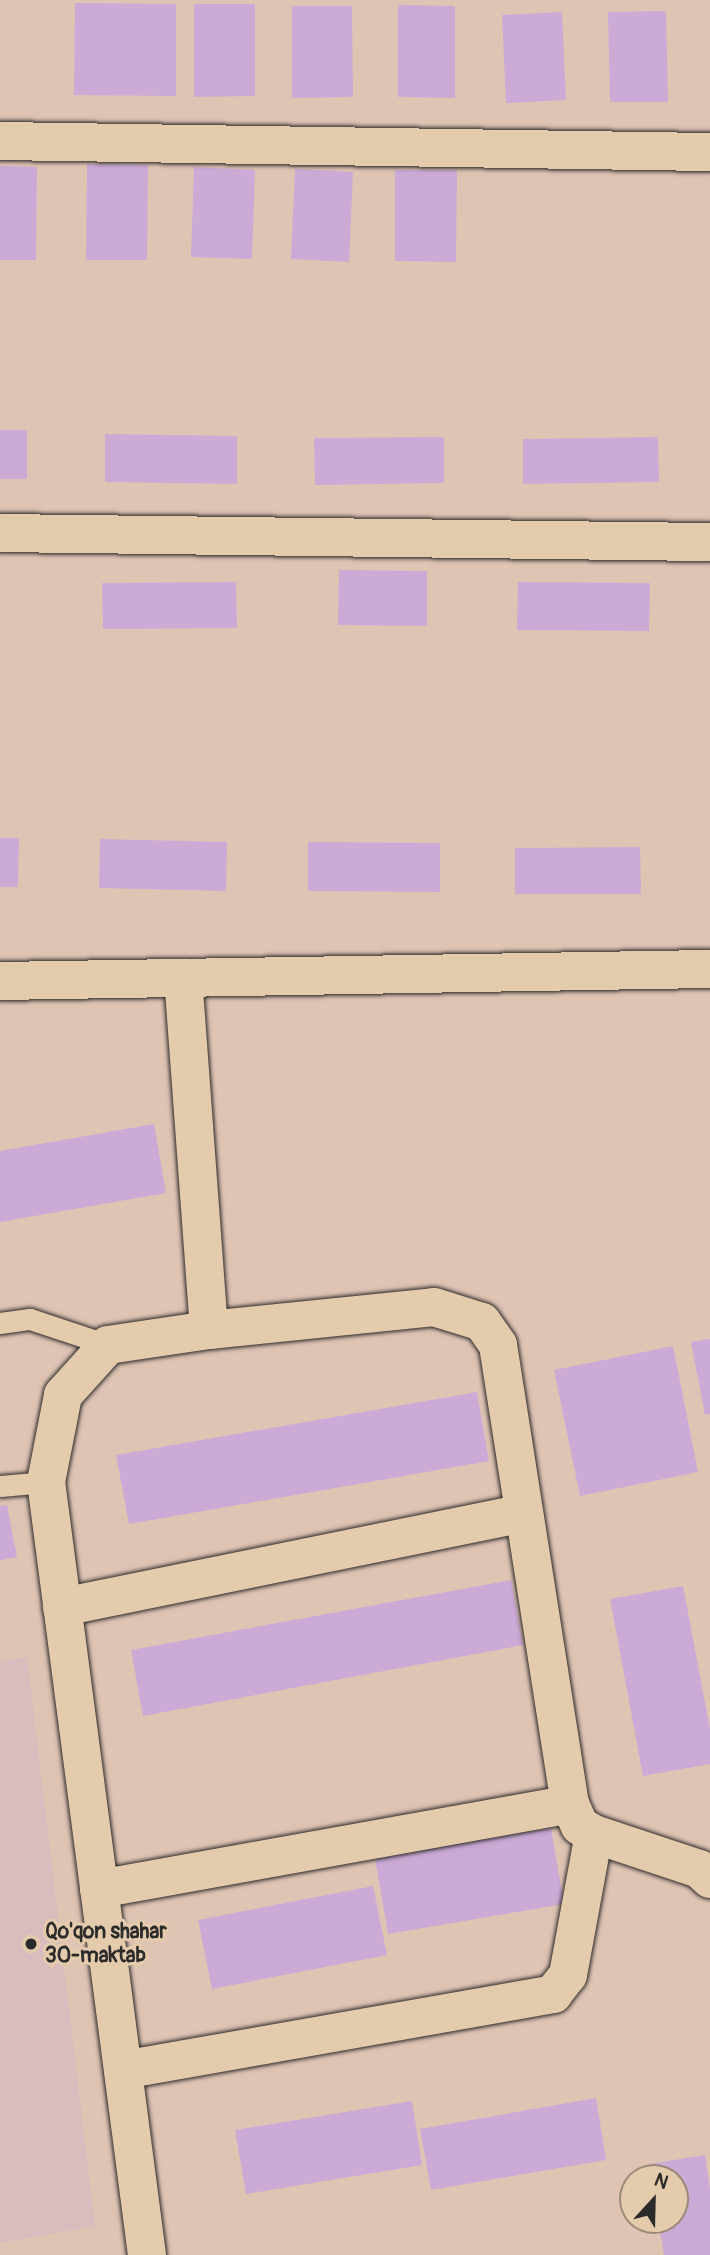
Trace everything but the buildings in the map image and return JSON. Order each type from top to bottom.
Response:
[{"type":"street","points":[[0,141],[710,152]]},
{"type":"street","points":[[0,533],[710,542]]},
{"type":"street","points":[[0,981],[710,969]]},
{"type":"street","points":[[183,978],[209,1330]]},
{"type":"street","points":[[147,2255],[46,1482],[63,1395],[108,1345],[209,1330],[435,1307],[482,1322],[498,1345],[570,1804],[580,1826],[594,1834],[699,1869],[710,1879]]},
{"type":"street","points":[[62,1607],[524,1513]]},
{"type":"street","points":[[99,1889],[570,1804]]},
{"type":"street","points":[[122,2070],[553,1994],[568,1975],[594,1834]]},
{"type":"lane","points":[[0,1323],[30,1318],[108,1345]]},
{"type":"lane","points":[[0,1486],[46,1482]]},
{"type":"shaded area","name":"Qo'qon shahar 30-maktab","points":[[27,1657],[95,2226],[0,2243],[0,1662]]},
{"type":"place","name":"Qo'qon shahar 30-maktab","points":[[31,1944]]}]
